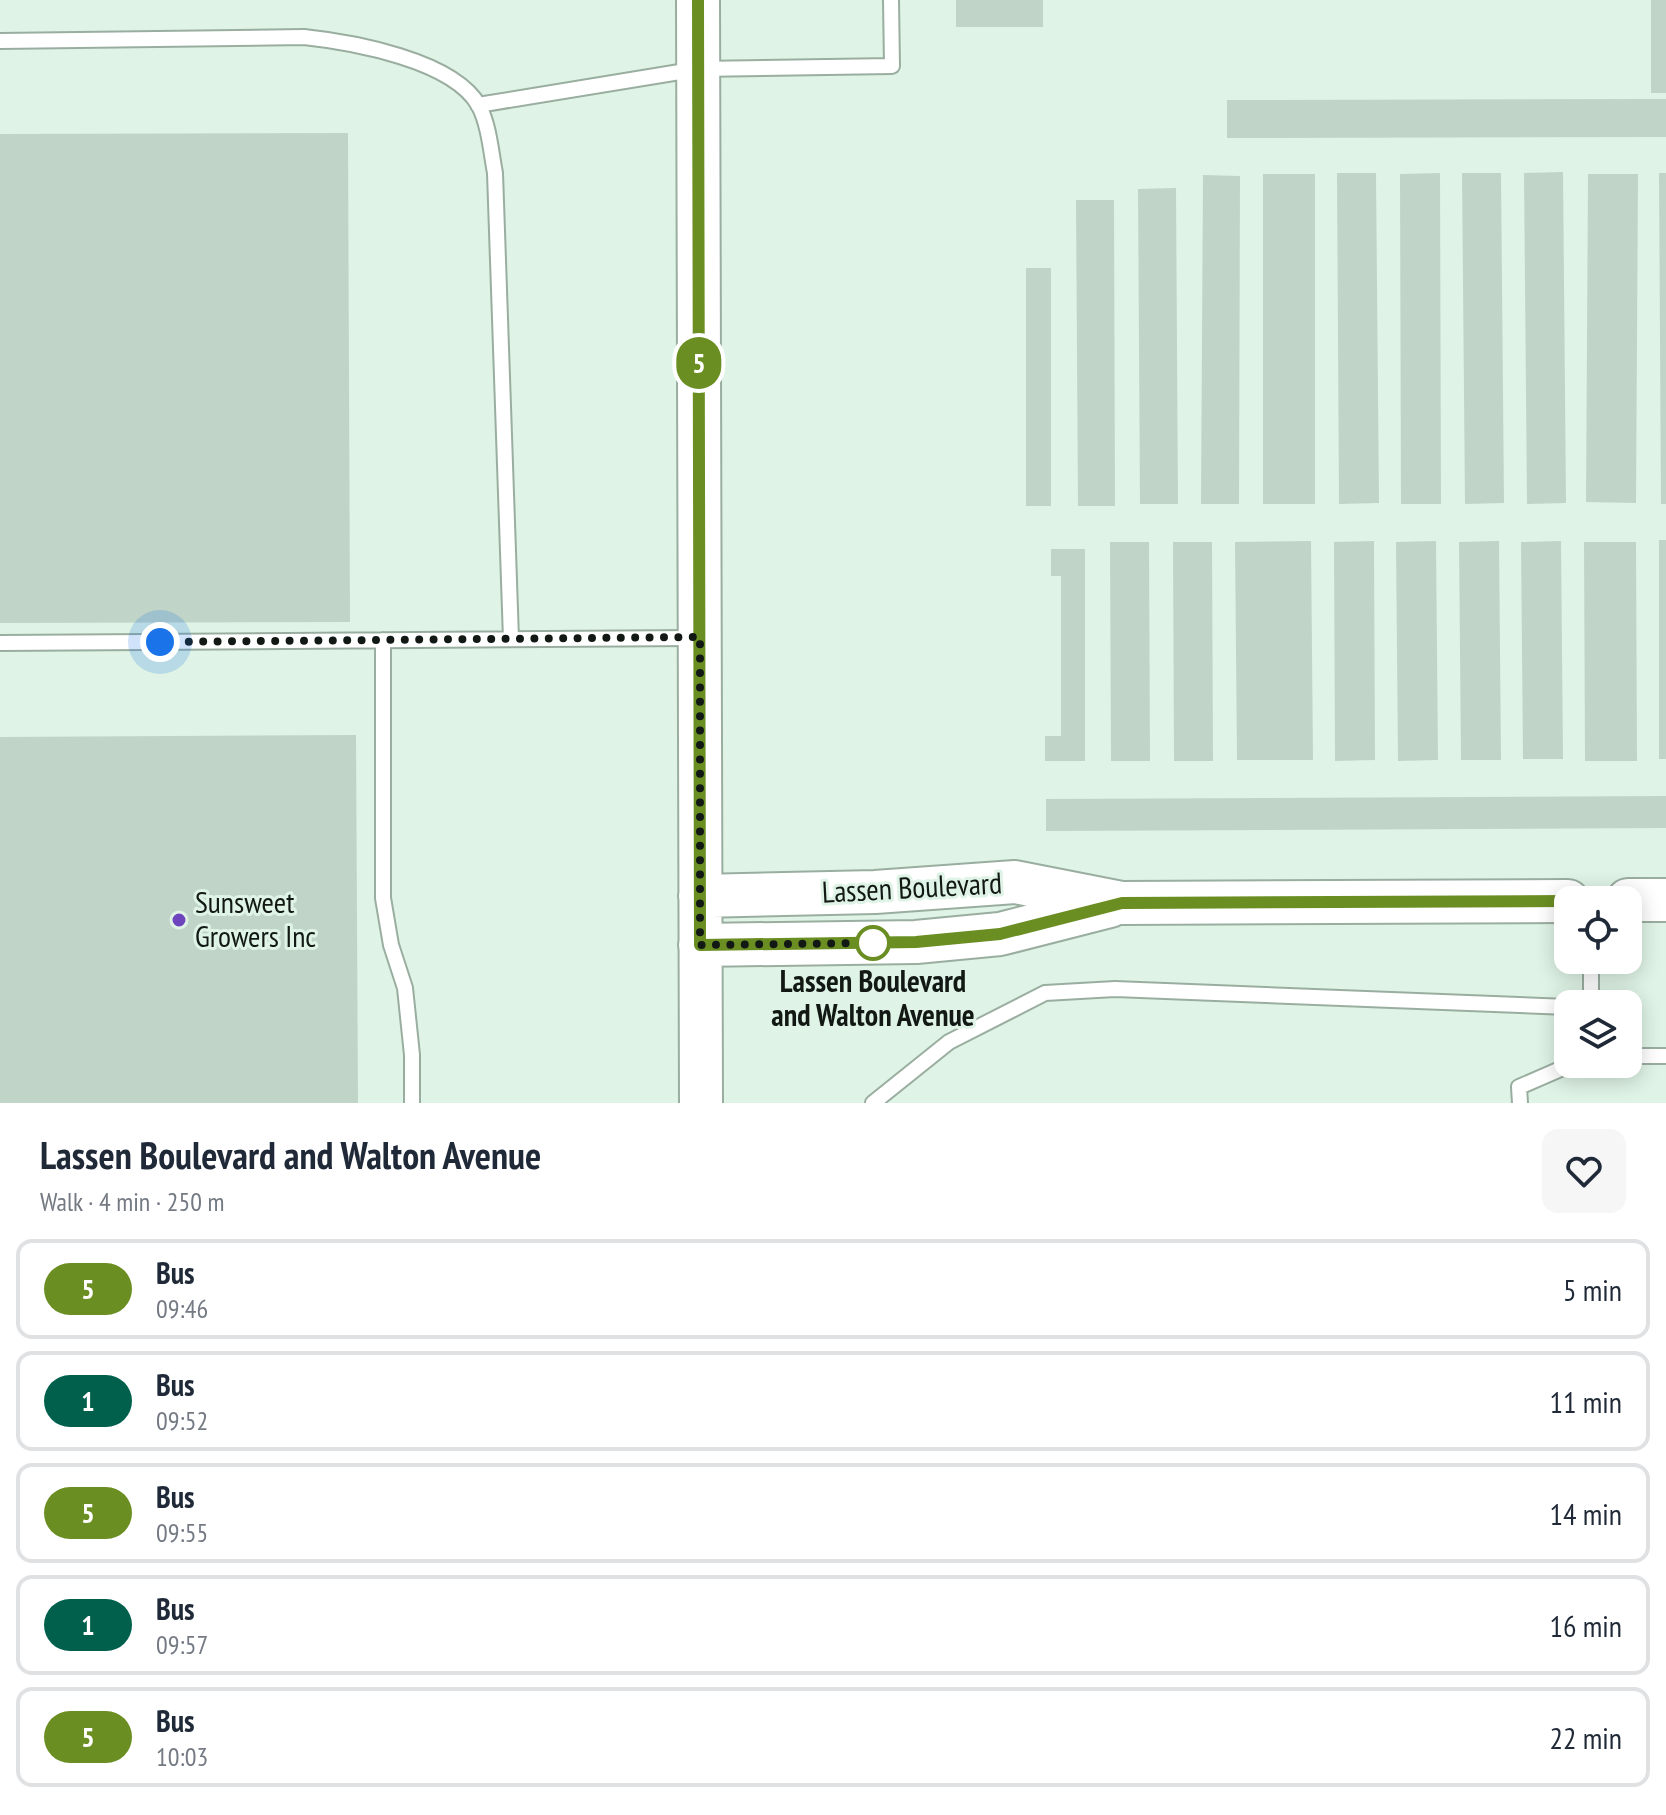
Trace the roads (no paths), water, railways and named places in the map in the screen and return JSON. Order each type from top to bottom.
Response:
[{"type":"street","points":[[698,0],[701,1103]]},
{"type":"street","name":"Lassen Boulevard","points":[[700,896],[875,892],[1015,882],[1122,903],[1554,901]]},
{"type":"street","points":[[1642,900],[1666,900]]},
{"type":"street","name":"Lassen Boulevard","points":[[700,945],[916,942],[1000,934],[1122,903]]},
{"type":"lane","points":[[478,105],[698,69],[892,66],[891,0]]},
{"type":"lane","points":[[0,41],[304,37],[344,41],[430,67],[461,87],[478,105],[495,173],[511,639]]},
{"type":"lane","points":[[0,643],[700,637]]},
{"type":"lane","points":[[383,640],[383,898],[391,945],[405,988],[412,1055],[412,1103]]},
{"type":"lane","points":[[873,1103],[949,1042],[1045,993],[1115,989],[1554,1006]]},
{"type":"lane","points":[[1642,1056],[1666,1056]]},
{"type":"lane","points":[[1520,1103],[1519,1087],[1554,1072]]},
{"type":"place","name":"Sunsweet Growers Inc","points":[[179,920]]},
{"type":"place","name":"Lassen Boulevard and Walton Avenue","points":[[873,943]]}]
